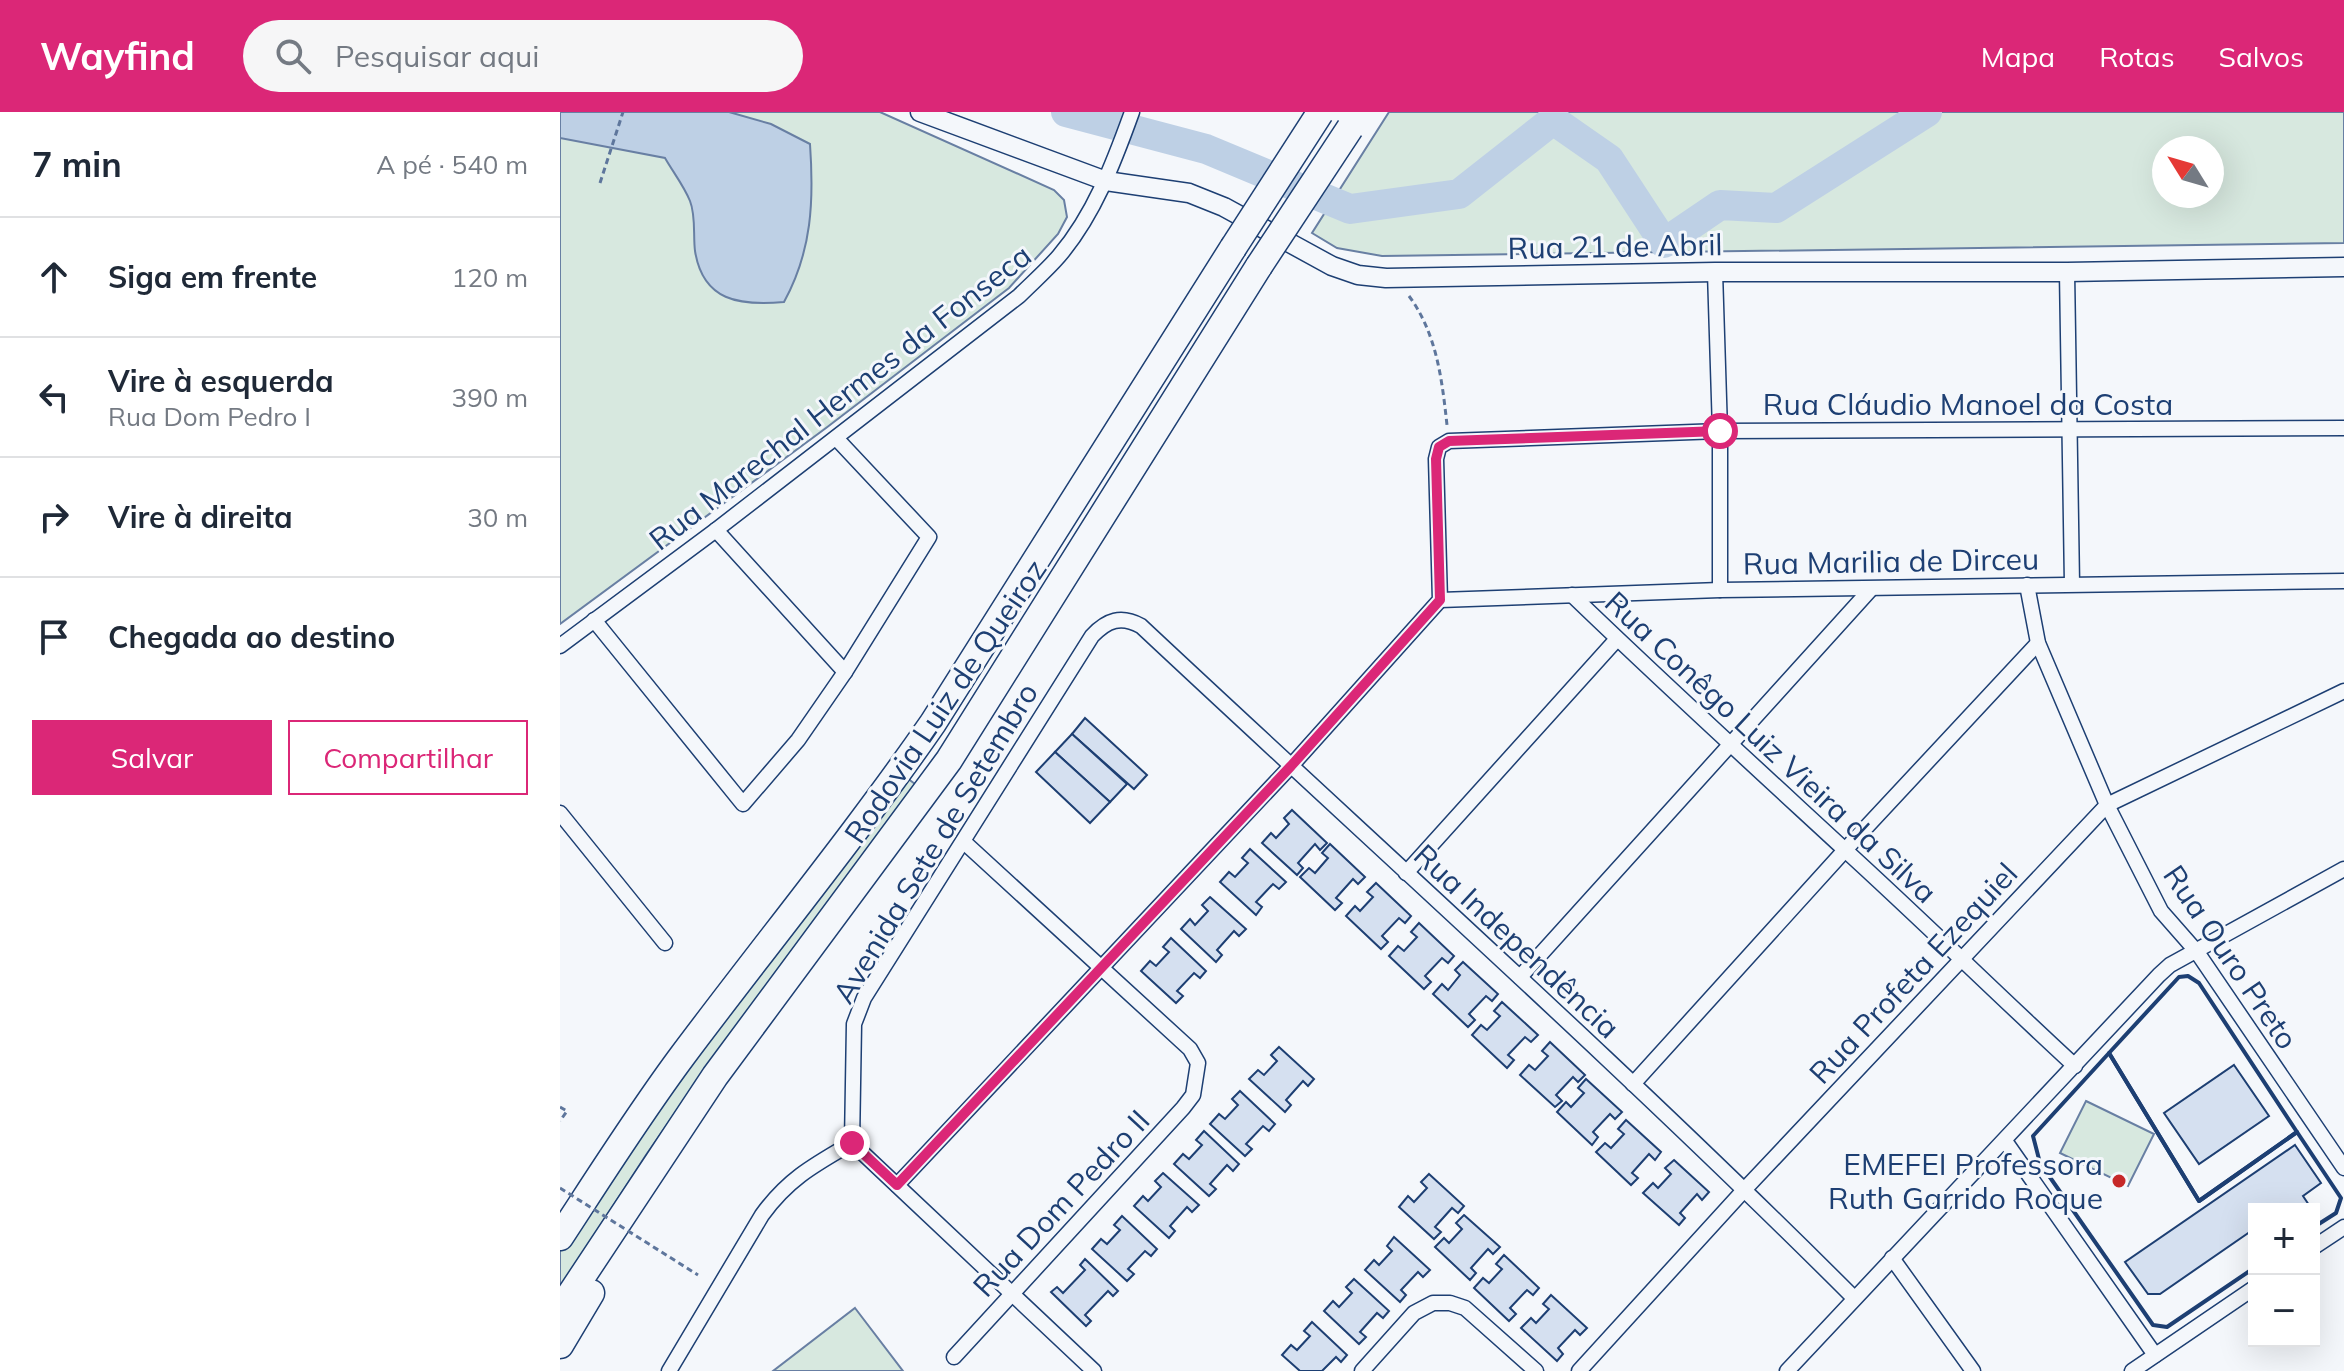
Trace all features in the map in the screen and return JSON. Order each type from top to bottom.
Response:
[{"type":"highway","name":"Rodovia Luiz de Queiroz","points":[[560,1237],[638,1118],[892,783],[973,662],[1320,113]]},
{"type":"highway","name":"Rodovia Luiz de Queiroz","points":[[560,1310],[715,1076],[949,760],[1259,266],[1356,120]]},
{"type":"highway","points":[[560,1345],[715,1076]]},
{"type":"highway","points":[[560,1229],[638,1118]]},
{"type":"street","name":"Rua 21 de Abril","points":[[920,112],[1106,181],[1189,193],[1224,207],[1332,266],[1358,275],[1396,278],[2344,267]]},
{"type":"street","name":"Rua Marechal Hermes da Fonseca","points":[[560,646],[1019,296],[1060,254],[1106,181],[1132,112]]},
{"type":"street","points":[[1715,272],[1720,431],[1720,590]]},
{"type":"street","points":[[2067,272],[2072,584]]},
{"type":"street","name":"Rua Cláudio Manoel da Costa","points":[[1449,441],[1720,431],[2344,428]]},
{"type":"street","points":[[594,620],[743,804],[798,740],[845,672],[929,537],[836,438]]},
{"type":"street","points":[[897,1185],[1291,766],[1440,600],[1436,459],[1439,447],[1449,441]]},
{"type":"street","points":[[716,530],[845,672]]},
{"type":"street","name":"Rua Marilia de Dirceu","points":[[1440,600],[1720,590],[2344,581]]},
{"type":"street","name":"Rua Ouro Preto","points":[[2027,585],[2038,643],[2107,805],[2161,911],[2197,952],[2344,1168]]},
{"type":"street","points":[[1520,977],[1870,590]]},
{"type":"street","name":"Rua Conêgo Luiz Vieira da Silva","points":[[1572,595],[2075,1066]]},
{"type":"street","name":"Avenida Sete de Setembro","points":[[852,1143],[854,1024],[857,1010],[1092,636],[1099,628],[1118,619],[1141,626]]},
{"type":"street","name":"Rua Independência","points":[[1141,626],[1745,1189],[1854,1298]]},
{"type":"street","points":[[1406,873],[1617,639]]},
{"type":"street","points":[[1633,1084],[2038,643]]},
{"type":"street","name":"Rua Profeta Ezequiel","points":[[1579,1371],[1745,1189],[2107,805],[2344,691]]},
{"type":"street","points":[[560,813],[665,943]]},
{"type":"street","points":[[964,842],[1100,967]]},
{"type":"street","points":[[1787,1371],[2170,965],[2340,871],[2344,887]]},
{"type":"street","name":"Rua Dom Pedro II","points":[[954,1357],[1193,1095],[1198,1063],[1190,1049],[1100,967]]},
{"type":"street","points":[[2005,1141],[2155,1355]]},
{"type":"street","points":[[669,1371],[779,1191],[799,1173],[852,1143],[1094,1371]]},
{"type":"street","points":[[2320,1243],[2344,1227]]},
{"type":"street","points":[[1892,1258],[1973,1371]]},
{"type":"street","points":[[2132,1371],[2248,1292]]},
{"type":"street","points":[[1362,1371],[1414,1313],[1433,1303],[1450,1303],[1465,1308],[1536,1371]]},
{"type":"path","points":[[600,183],[623,112]]},
{"type":"path","points":[[1396,278],[1424,319],[1434,346],[1449,441]]},
{"type":"path","points":[[560,1107],[567,1111],[560,1121]]},
{"type":"path","points":[[560,1188],[698,1275]]},
{"type":"shaded area","points":[[560,112],[880,112],[1054,190],[1064,200],[1067,217],[1058,234],[1009,288],[826,428],[560,624]]},
{"type":"shaded area","points":[[1389,112],[2344,112],[2344,243],[1382,256],[1337,248],[1312,233]]},
{"type":"shaded area","points":[[907,778],[919,787],[691,1090],[560,1288],[560,1249],[661,1104]]},
{"type":"shaded area","points":[[2086,1101],[2154,1134],[2128,1186],[2060,1153]]},
{"type":"shaded area","points":[[855,1308],[903,1371],[773,1371]]},
{"type":"water","points":[[560,112],[729,112],[771,124],[810,144],[812,186],[806,245],[784,302],[738,301],[715,290],[699,268],[690,201],[665,158],[560,138]]},
{"type":"building","points":[[1085,718],[1147,775],[1134,789],[1072,734]]},
{"type":"building","points":[[1072,734],[1127,784],[1110,802],[1055,752]]},
{"type":"building","points":[[1055,752],[1110,802],[1090,823],[1036,772]]},
{"type":"building","points":[[1292,810],[1327,843],[1320,850],[1315,844],[1298,863],[1303,868],[1297,875],[1262,843],[1271,833],[1276,838],[1289,824],[1284,818]]},
{"type":"building","points":[[1330,844],[1365,877],[1358,884],[1353,879],[1336,898],[1342,903],[1335,910],[1300,877],[1309,868],[1315,873],[1328,858],[1322,853]]},
{"type":"building","points":[[1250,849],[1286,882],[1279,889],[1273,884],[1256,902],[1262,907],[1256,915],[1220,882],[1229,872],[1235,877],[1248,863],[1242,858]]},
{"type":"building","points":[[1376,883],[1411,916],[1405,923],[1399,918],[1382,936],[1388,942],[1381,949],[1346,916],[1355,906],[1360,911],[1373,897],[1367,892]]},
{"type":"building","points":[[1210,897],[1246,929],[1239,936],[1234,931],[1217,950],[1222,955],[1216,962],[1181,929],[1190,919],[1195,925],[1208,911],[1202,905]]},
{"type":"building","points":[[1419,923],[1454,956],[1448,963],[1442,958],[1425,976],[1431,982],[1424,989],[1389,956],[1398,946],[1404,951],[1417,937],[1411,932]]},
{"type":"building","points":[[1171,938],[1206,971],[1200,978],[1194,973],[1177,991],[1183,996],[1176,1003],[1141,971],[1150,961],[1156,966],[1169,952],[1163,947]]},
{"type":"building","points":[[1463,962],[1498,994],[1492,1001],[1486,996],[1469,1014],[1475,1020],[1468,1027],[1433,994],[1442,984],[1448,990],[1460,975],[1455,970]]},
{"type":"building","points":[[1502,1002],[1538,1035],[1531,1042],[1525,1037],[1508,1055],[1514,1060],[1507,1068],[1472,1035],[1481,1025],[1487,1030],[1500,1016],[1494,1011]]},
{"type":"building","points":[[1550,1042],[1585,1075],[1578,1082],[1573,1077],[1556,1095],[1562,1101],[1555,1107],[1520,1075],[1529,1065],[1535,1070],[1548,1056],[1542,1051]]},
{"type":"building","points":[[1279,1047],[1314,1079],[1308,1086],[1303,1081],[1286,1100],[1291,1105],[1285,1112],[1249,1079],[1258,1070],[1264,1075],[1277,1061],[1271,1055]]},
{"type":"building","points":[[2234,1065],[2269,1116],[2199,1164],[2164,1113]]},
{"type":"building","points":[[1586,1079],[1622,1112],[1615,1119],[1610,1114],[1593,1132],[1598,1137],[1592,1145],[1557,1112],[1566,1102],[1571,1107],[1584,1093],[1578,1088]]},
{"type":"building","points":[[1240,1091],[1275,1124],[1269,1131],[1263,1126],[1246,1144],[1252,1149],[1245,1156],[1210,1124],[1219,1114],[1225,1119],[1238,1105],[1232,1099]]},
{"type":"building","points":[[1626,1120],[1661,1152],[1655,1160],[1649,1154],[1632,1173],[1638,1178],[1631,1185],[1596,1152],[1605,1143],[1611,1148],[1624,1134],[1618,1129]]},
{"type":"building","points":[[1204,1131],[1239,1164],[1233,1171],[1227,1165],[1210,1184],[1216,1189],[1209,1196],[1174,1164],[1183,1154],[1189,1159],[1202,1145],[1196,1140]]},
{"type":"building","points":[[2295,1145],[2321,1183],[2303,1196],[2308,1203],[2248,1203],[2248,1233],[2160,1294],[2148,1294],[2125,1262]]},
{"type":"building","points":[[1674,1160],[1709,1192],[1702,1200],[1697,1194],[1680,1213],[1685,1218],[1679,1225],[1643,1193],[1653,1183],[1658,1188],[1671,1174],[1665,1168]]},
{"type":"building","points":[[1163,1173],[1199,1205],[1192,1212],[1187,1207],[1170,1226],[1175,1231],[1169,1238],[1134,1206],[1143,1196],[1148,1201],[1161,1187],[1155,1181]]},
{"type":"building","points":[[1429,1174],[1464,1206],[1458,1213],[1452,1208],[1435,1227],[1441,1232],[1434,1239],[1399,1207],[1408,1196],[1414,1202],[1427,1188],[1421,1182]]},
{"type":"building","points":[[1464,1215],[1500,1247],[1493,1254],[1488,1249],[1471,1268],[1476,1273],[1470,1280],[1435,1247],[1444,1238],[1449,1243],[1462,1229],[1456,1223]]},
{"type":"building","points":[[1122,1216],[1157,1249],[1151,1256],[1145,1251],[1128,1269],[1134,1274],[1127,1281],[1092,1249],[1101,1239],[1107,1244],[1120,1230],[1114,1225]]},
{"type":"building","points":[[1394,1237],[1430,1270],[1423,1277],[1418,1272],[1401,1290],[1406,1295],[1400,1302],[1365,1270],[1374,1260],[1379,1265],[1392,1251],[1387,1246]]},
{"type":"building","points":[[1504,1255],[1539,1288],[1533,1295],[1527,1290],[1510,1308],[1516,1314],[1509,1321],[1474,1288],[1483,1278],[1489,1283],[1502,1269],[1496,1264]]},
{"type":"building","points":[[1085,1259],[1118,1291],[1113,1296],[1108,1291],[1085,1315],[1091,1321],[1086,1326],[1051,1292],[1057,1287],[1063,1293],[1085,1270],[1080,1265]]},
{"type":"building","points":[[1354,1279],[1389,1311],[1383,1318],[1377,1313],[1360,1332],[1366,1337],[1359,1344],[1324,1311],[1333,1301],[1339,1307],[1352,1293],[1346,1287]]},
{"type":"building","points":[[1551,1295],[1587,1328],[1580,1335],[1575,1330],[1558,1348],[1563,1354],[1557,1361],[1521,1328],[1531,1318],[1536,1323],[1549,1309],[1543,1304]]},
{"type":"building","points":[[1312,1322],[1347,1355],[1341,1362],[1336,1357],[1322,1371],[1300,1371],[1282,1355],[1291,1345],[1297,1350],[1310,1336],[1304,1331]]},
{"type":"waterway","points":[[1066,112],[1206,149],[1350,209],[1459,194],[1553,120],[1609,159],[1664,243],[1720,205],[1776,208],[1927,112]]},
{"type":"wall","points":[[2188,976],[2199,983],[2297,1132],[2199,1201],[2109,1053],[2179,977],[2188,976]]},
{"type":"wall","points":[[2248,1272],[2167,1327],[2153,1325],[2040,1163],[2033,1136],[2109,1053],[2199,1201],[2297,1132],[2341,1198],[2336,1213],[2320,1223]]},
{"type":"place","name":"EMEFEI Professora Ruth Garrido Roque","points":[[2119,1181]]},
{"type":"route","points":[[852,1143],[897,1185],[1291,766],[1440,600],[1436,459],[1439,447],[1449,441],[1720,431]]}]
